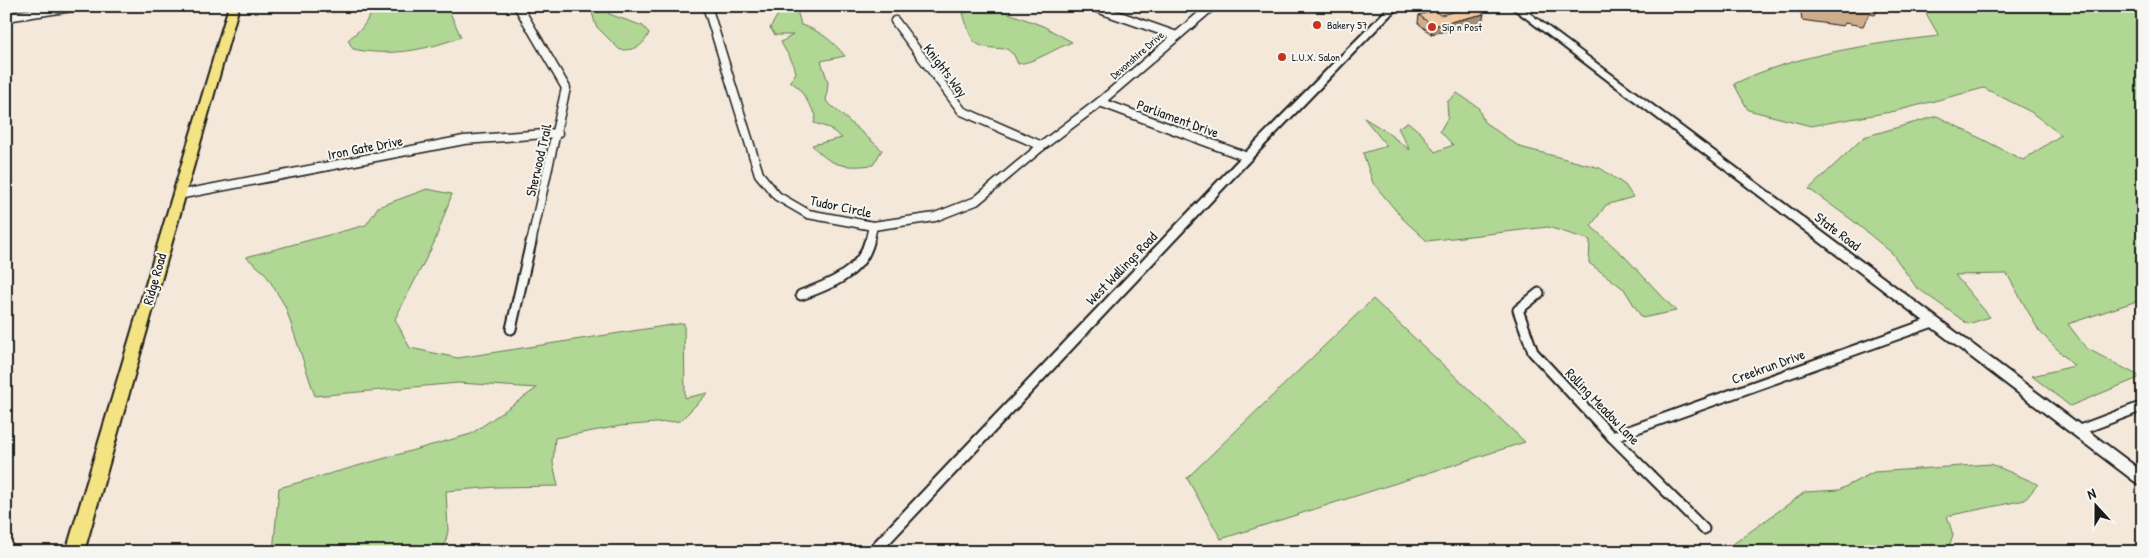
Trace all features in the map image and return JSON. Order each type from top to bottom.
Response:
[{"type":"main road","name":"Ridge Road","points":[[75,552],[234,6]]},
{"type":"main road","name":"State Road","points":[[1514,6],[2143,480]]},
{"type":"street","points":[[6,17],[79,6]]},
{"type":"street","name":"Sherwood Trail","points":[[511,329],[558,133],[566,88],[518,6]]},
{"type":"street","name":"Tudor Circle","points":[[707,6],[759,174],[777,196],[808,214],[873,226],[934,217],[976,201],[1042,146],[1100,102]]},
{"type":"street","points":[[1091,6],[1177,36]]},
{"type":"street","name":"Devonshire Drive","points":[[1100,102],[1212,6]]},
{"type":"street","name":"West Wallings Road","points":[[872,552],[1247,157],[1395,6]]},
{"type":"street","name":"Knights Way","points":[[895,21],[950,98],[962,111],[1042,146]]},
{"type":"street","name":"Parliament Drive","points":[[1100,102],[1247,157]]},
{"type":"street","name":"Iron Gate Drive","points":[[178,195],[464,140],[558,133]]},
{"type":"street","points":[[801,295],[837,282],[866,254],[873,226]]},
{"type":"street","name":"Rolling Meadow Lane","points":[[1539,293],[1518,310],[1533,352],[1612,437],[1704,529]]},
{"type":"street","name":"Creekrun Drive","points":[[1612,437],[1933,322]]},
{"type":"street","points":[[2077,431],[2143,406]]},
{"type":"green space","points":[[342,6],[447,6],[461,37],[408,51],[381,52],[353,49],[348,40],[362,28],[375,8],[340,11]]},
{"type":"green space","points":[[590,6],[608,6],[609,14],[643,26],[649,33],[647,38],[638,47],[620,50],[596,26]]},
{"type":"green space","points":[[783,6],[796,6],[801,25],[825,37],[845,56],[821,61],[828,82],[826,101],[882,150],[873,165],[846,166],[832,162],[812,145],[842,138],[829,128],[814,123],[816,115],[799,88],[790,81],[796,73],[792,61],[781,42],[793,35],[775,35],[770,28]]},
{"type":"green space","points":[[1922,6],[2143,6],[2143,299],[2068,324],[2086,348],[2141,377],[2070,406],[2032,376],[2074,366],[2039,331],[2007,274],[1955,275],[1990,317],[1968,324],[1916,287],[1892,253],[1852,220],[1809,189],[1864,137],[1937,116],[2023,160],[2061,135],[2031,112],[1984,88],[1896,111],[1811,126],[1748,110],[1734,84],[1782,65],[1807,58],[1888,42],[1939,36]]},
{"type":"green space","points":[[983,7],[1003,11],[1043,26],[1072,42],[1038,58],[1018,64],[1014,55],[1007,49],[980,45],[972,38],[963,13]]},
{"type":"green space","points":[[1457,93],[1478,107],[1484,122],[1520,147],[1600,168],[1625,185],[1633,197],[1606,205],[1591,226],[1625,257],[1676,311],[1642,318],[1624,289],[1589,263],[1590,240],[1548,227],[1427,241],[1403,219],[1373,183],[1363,153],[1387,146],[1364,118],[1384,130],[1410,150],[1398,128],[1408,122],[1422,134],[1435,152],[1453,145],[1440,131],[1448,117],[1447,102]]},
{"type":"green space","points":[[427,189],[452,194],[434,243],[395,319],[410,348],[458,358],[684,323],[685,398],[708,393],[680,421],[620,426],[555,438],[553,463],[558,486],[497,487],[446,491],[448,531],[443,552],[273,552],[279,488],[471,434],[537,388],[458,383],[315,396],[285,306],[265,273],[246,257],[366,225],[378,207]]},
{"type":"green space","points":[[1373,299],[1525,442],[1221,539],[1187,478]]},
{"type":"green space","points":[[1991,464],[2038,484],[2025,500],[1947,516],[1953,535],[1947,552],[1722,552],[1805,492],[1839,490],[1874,472]]},
{"type":"building","points":[[1830,6],[1850,6],[1851,10]]},
{"type":"building","points":[[1853,6],[1870,6],[1871,9]]},
{"type":"building","points":[[1475,7],[1484,14],[1433,26],[1419,15],[1435,11],[1440,15]]},
{"type":"place","name":"Bakery 57","points":[[1317,25]]},
{"type":"place","name":"Sip n Post","points":[[1432,27]]},
{"type":"place","name":"L.U.X. Salon","points":[[1282,57]]}]
